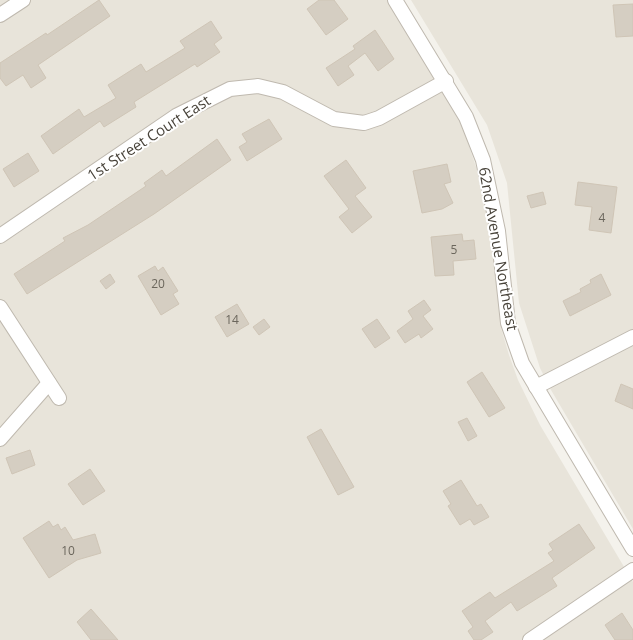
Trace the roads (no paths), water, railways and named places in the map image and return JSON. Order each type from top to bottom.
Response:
[{"type":"street","points":[[0,15],[23,0]]},
{"type":"street","name":"62nd Avenue Northeast","points":[[395,0],[446,81],[466,117],[483,160],[498,231],[508,323],[522,363],[633,549]]},
{"type":"street","name":"1st Street Court East","points":[[0,236],[176,116],[230,89],[258,86],[283,92],[334,119],[364,122],[379,118],[446,81]]},
{"type":"street","points":[[0,307],[59,398]]},
{"type":"street","points":[[536,387],[633,337]]},
{"type":"street","points":[[0,439],[49,383]]},
{"type":"street","points":[[530,640],[633,570]]}]
